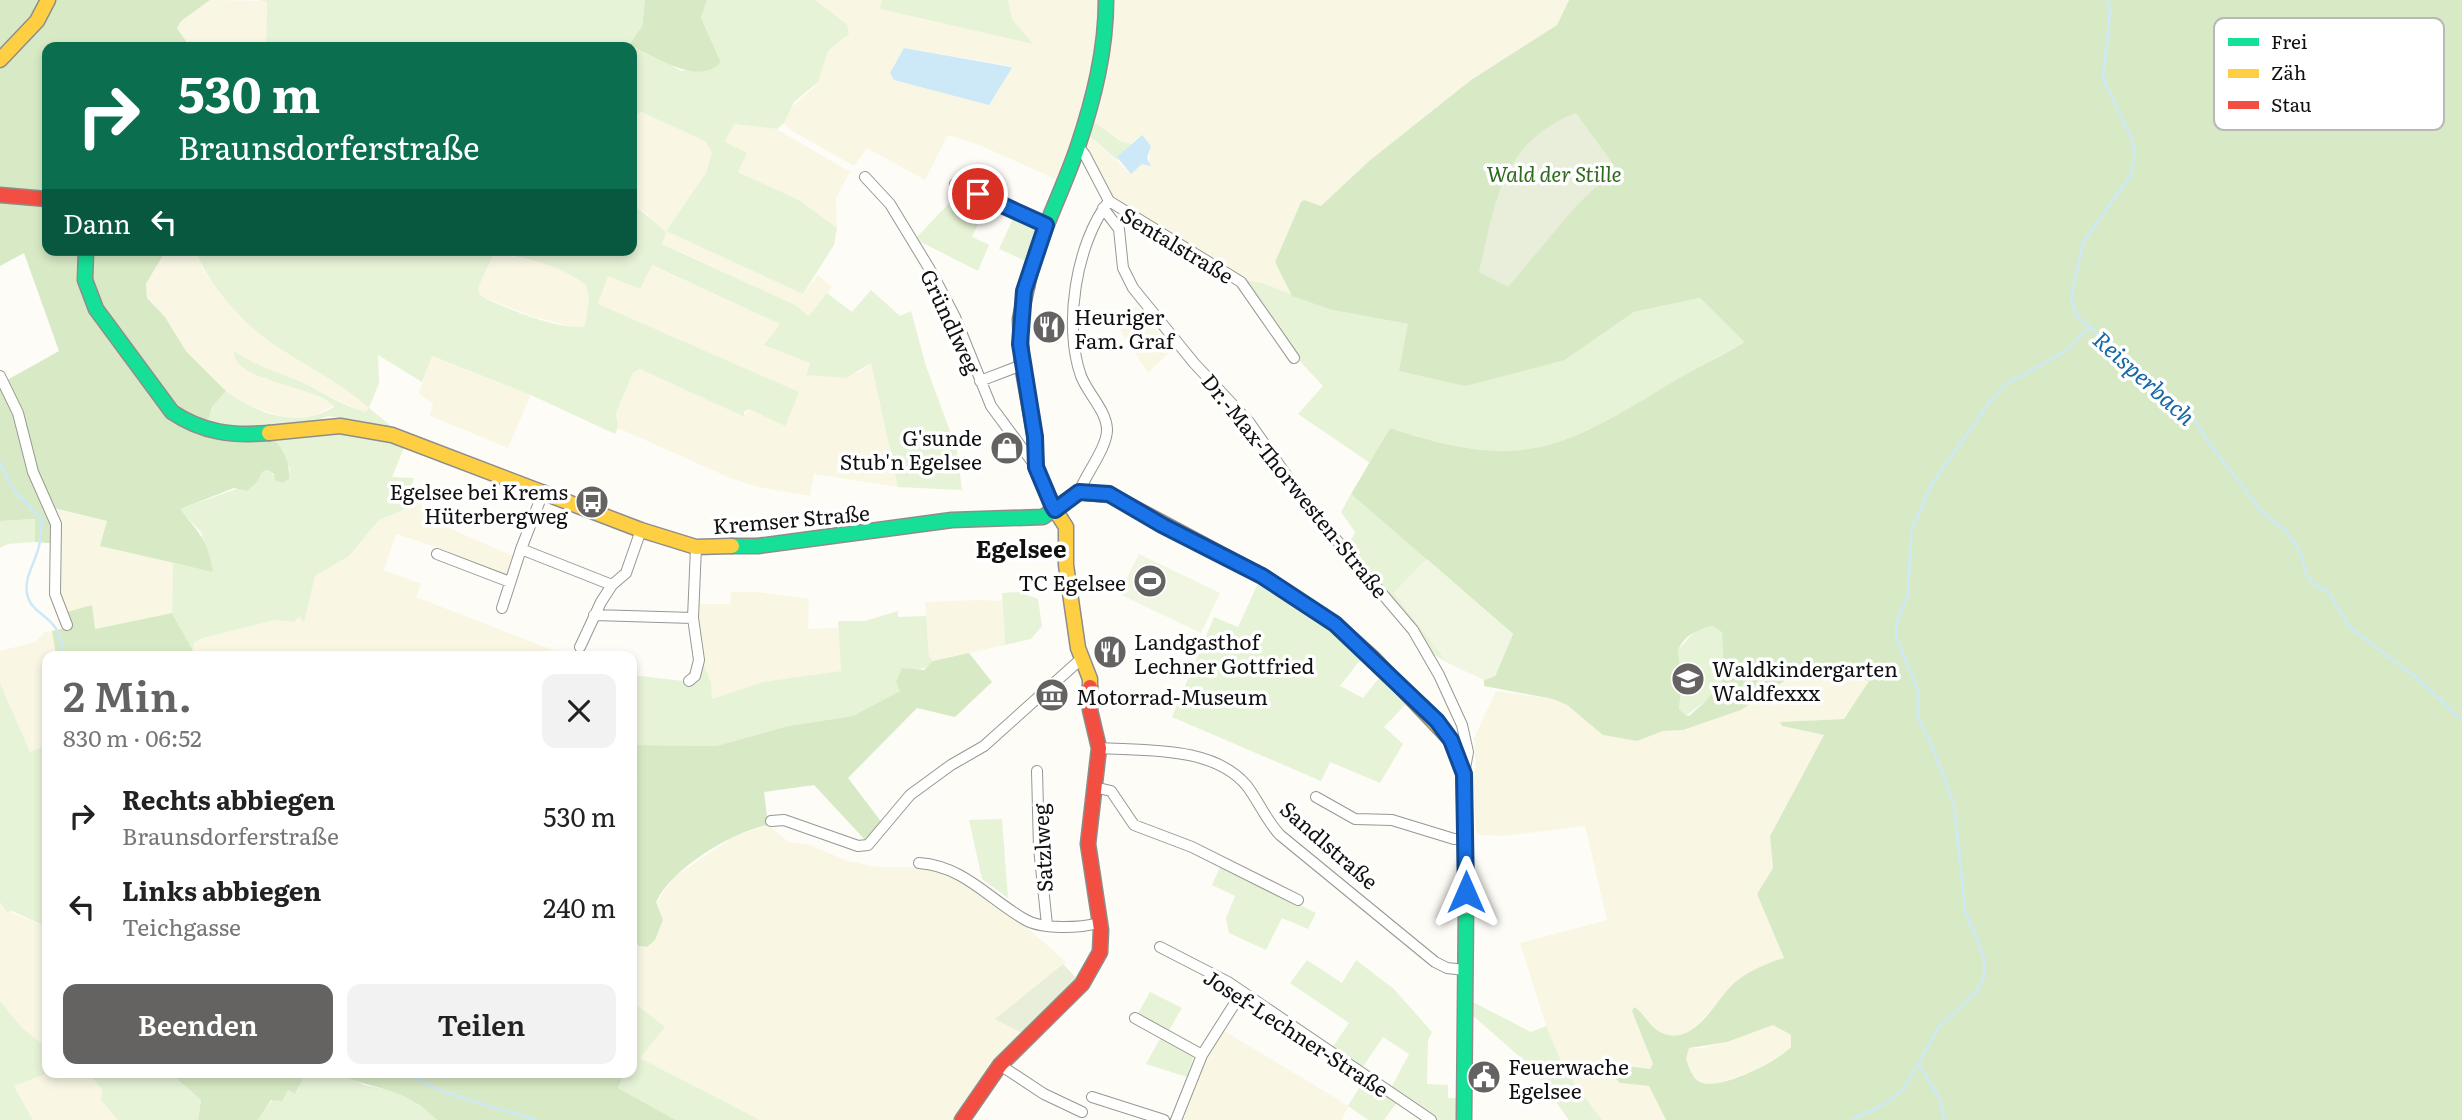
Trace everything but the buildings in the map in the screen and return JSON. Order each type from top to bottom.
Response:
[{"type":"street","points":[[0,60],[37,21],[48,0]]},
{"type":"street","points":[[967,1119],[1000,1065],[1088,975],[1100,952],[1099,923],[1088,844],[1099,748],[1090,710],[1090,679],[1080,659],[1066,565],[1066,527],[1055,510],[1036,467],[1035,437],[1021,365],[1020,319],[1024,291],[1077,146],[1106,40],[1106,0]]},
{"type":"street","name":"Dr.-Max-Thorwesten-Straße","points":[[1077,146],[1085,155],[1119,229],[1123,268],[1133,288],[1194,363],[1249,422],[1311,510],[1379,587],[1418,639],[1439,675],[1465,732],[1468,765],[1464,774]]},
{"type":"street","name":"Gründlweg","points":[[865,177],[890,204],[948,302],[991,405],[1036,467]]},
{"type":"street","points":[[955,184],[1046,225]]},
{"type":"street","points":[[0,195],[42,199]]},
{"type":"street","points":[[1055,510],[1079,492],[1106,442],[1107,434],[1102,414],[1082,378],[1075,337],[1077,277],[1089,235],[1106,205]]},
{"type":"street","name":"Sentalstraße","points":[[1106,205],[1241,282],[1294,358]]},
{"type":"street","name":"Kremser Straße","points":[[86,256],[85,281],[96,309],[172,412],[188,424],[232,436],[340,426],[380,432],[544,491],[641,530],[696,547],[758,546],[952,520],[1035,518],[1055,510]]},
{"type":"street","points":[[980,381],[1021,365]]},
{"type":"street","points":[[0,376],[18,414],[33,472],[56,524],[55,594],[67,625]]},
{"type":"street","points":[[502,608],[544,491]]},
{"type":"street","points":[[1079,492],[1109,494],[1162,525],[1262,576],[1335,624],[1437,721],[1451,740],[1464,774],[1467,839],[1464,1120]]},
{"type":"street","points":[[580,647],[594,615],[612,585],[626,573],[641,530]]},
{"type":"street","points":[[689,681],[695,676],[699,660],[693,618],[696,547]]},
{"type":"street","points":[[521,549],[612,585]]},
{"type":"street","points":[[437,554],[510,582]]},
{"type":"street","points":[[594,615],[693,618]]},
{"type":"street","points":[[771,821],[784,820],[858,846],[868,845],[910,795],[951,765],[984,746],[1080,659]]},
{"type":"street","name":"Sandlstraße","points":[[1099,748],[1189,755],[1218,764],[1247,786],[1266,819],[1280,835],[1435,962],[1447,968],[1465,970]]},
{"type":"street","name":"Satzlweg","points":[[1037,771],[1039,848],[1047,925]]},
{"type":"street","points":[[1094,788],[1111,791],[1134,825],[1192,847],[1298,900]]},
{"type":"street","points":[[1316,797],[1355,819],[1392,820],[1454,839],[1467,839]]},
{"type":"street","name":"Satzlweg","points":[[919,863],[951,870],[1023,919],[1047,925],[1087,926],[1099,923]]},
{"type":"street","name":"Josef-Lechner-Straße","points":[[1160,947],[1242,992],[1431,1120]]},
{"type":"street","points":[[1176,1120],[1202,1055],[1242,992]]},
{"type":"street","points":[[1135,1018],[1202,1055]]},
{"type":"street","points":[[1000,1065],[1044,1094],[1082,1112]]},
{"type":"street","points":[[1092,1097],[1164,1120]]},
{"type":"shaded area","points":[[210,0],[267,1],[266,42],[187,42],[177,28],[180,21]]},
{"type":"shaded area","points":[[815,0],[882,0],[881,9],[1030,43],[1012,19],[1008,0],[1104,0],[1096,75],[1060,181],[979,145],[948,135],[925,180],[867,148],[854,166],[792,131],[784,123],[789,110],[814,87],[828,51],[845,38],[847,24]],"holes":[[[904,48],[1011,66],[989,105]]]},
{"type":"shaded area","points":[[1109,0],[1569,0],[1557,25],[1471,80],[1369,161],[1321,206],[1301,202],[1275,262],[1292,296],[1243,280],[1108,195],[1087,150],[1084,131],[1131,174],[1142,164],[1149,165],[1150,146],[1140,136],[1131,144],[1126,144],[1087,117]]},
{"type":"shaded area","points":[[641,112],[705,141],[712,153],[706,173],[667,231],[803,294],[818,275],[832,287],[809,316],[795,305],[661,243],[648,215],[637,207],[637,115]]},
{"type":"shaded area","points":[[734,124],[777,129],[850,172],[836,198],[837,228],[799,200],[738,172],[725,143]]},
{"type":"shaded area","points":[[162,256],[197,256],[202,268],[226,300],[276,346],[350,390],[369,408],[365,413],[301,383],[260,368],[234,352],[264,379],[298,387],[335,405],[314,416],[288,418],[243,404],[186,351],[165,317],[147,298],[146,284]]},
{"type":"shaded area","points":[[492,256],[512,256],[543,263],[567,272],[587,285],[589,299],[585,327],[576,328],[531,316],[481,296],[478,288]]},
{"type":"shaded area","points":[[651,265],[780,324],[810,363],[806,374],[858,373],[871,363],[898,487],[814,474],[810,496],[758,487],[730,478],[618,428],[616,413],[633,373],[640,369],[745,416],[749,409],[785,426],[598,304],[608,276]]},
{"type":"shaded area","points":[[1137,306],[1172,350],[1148,373],[1115,322]]},
{"type":"shaded area","points":[[431,356],[531,395],[508,448],[430,416],[433,404],[419,394]]},
{"type":"shaded area","points":[[409,499],[452,520],[449,528],[515,557],[508,574],[499,574],[456,558],[451,552],[396,534],[384,570],[421,584],[416,597],[555,651],[193,651],[195,642],[203,638],[275,620],[297,621],[300,614],[306,614],[315,576],[349,556],[379,520],[403,510]]},
{"type":"shaded area","points":[[53,508],[107,521],[101,546],[173,563],[172,613],[95,629],[63,613],[60,606]]},
{"type":"shaded area","points":[[731,592],[759,592],[809,599],[808,629],[838,628],[842,672],[711,699],[711,682],[702,660],[697,604],[730,604]]},
{"type":"shaded area","points":[[1002,601],[1005,645],[933,661],[929,656],[925,602]]},
{"type":"shaded area","points":[[52,631],[55,651],[42,651],[42,747],[30,752],[0,683],[0,651],[35,642],[45,632]]},
{"type":"shaded area","points":[[1811,663],[1870,681],[1844,719],[1780,722],[1782,726],[1824,735],[1770,835],[1773,868],[1757,894],[1784,958],[1764,965],[1737,980],[1694,1029],[1681,1036],[1667,1035],[1655,1030],[1634,1007],[1632,1011],[1653,1064],[1651,1069],[1619,1065],[1620,1083],[1649,1086],[1666,1120],[1602,1120],[1565,1070],[1546,1026],[1520,943],[1607,920],[1585,826],[1504,836],[1480,835],[1476,832],[1472,773],[1476,768],[1474,738],[1496,691],[1553,699],[1567,705],[1603,735],[1637,741],[1663,731],[1683,730],[1741,710]]},
{"type":"shaded area","points":[[768,825],[789,842],[807,844],[848,861],[878,867],[934,867],[952,873],[1013,915],[1066,962],[996,1019],[1024,1034],[958,1120],[760,1120],[640,1058],[665,1027],[637,1005],[637,944],[646,947],[655,940],[663,920],[656,903],[673,878],[733,837]]},
{"type":"shaded area","points":[[0,902],[7,911],[42,925],[42,1043],[23,1029],[0,1001]]},
{"type":"shaded area","points":[[1773,1025],[1791,1035],[1791,1047],[1753,1071],[1714,1085],[1702,1083],[1693,1075],[1685,1059],[1689,1048],[1704,1048]]},
{"type":"shaded area","points":[[1221,1029],[1349,1106],[1341,1120],[1184,1120],[1182,1113],[1193,1081]]},
{"type":"shaded area","points":[[42,1075],[42,1078],[92,1078],[102,1089],[102,1100],[118,1120],[33,1120],[14,1086]]},
{"type":"green space","points":[[0,0],[210,0],[181,21],[177,28],[187,42],[42,42],[42,256],[162,256],[146,284],[147,298],[165,317],[186,351],[226,391],[212,407],[204,434],[273,438],[283,452],[289,479],[283,483],[275,480],[274,474],[268,470],[262,472],[257,482],[247,491],[234,488],[180,509],[205,544],[213,572],[100,546],[107,521],[54,508],[60,544],[35,542],[35,519],[0,521],[0,384],[59,351],[24,253],[0,266]]},
{"type":"green space","points":[[259,0],[645,0],[642,26],[631,42],[266,42],[267,2]]},
{"type":"green space","points":[[645,0],[707,0],[701,18],[721,62],[700,72],[675,67],[637,49],[637,42],[631,42],[642,26]]},
{"type":"green space","points":[[707,0],[815,0],[847,24],[849,34],[828,51],[818,82],[794,102],[784,123],[777,129],[734,124],[725,142],[747,153],[738,172],[799,200],[837,228],[834,245],[803,294],[666,231],[706,173],[712,153],[705,141],[641,112],[637,114],[637,48],[681,71],[721,62],[701,18]]},
{"type":"green space","points":[[882,0],[1008,0],[1012,19],[1033,44],[880,9]]},
{"type":"green space","points":[[1569,0],[2462,0],[2462,1120],[1666,1120],[1649,1086],[1620,1083],[1615,1078],[1619,1065],[1650,1069],[1653,1064],[1632,1011],[1634,1007],[1660,1032],[1677,1035],[1688,1032],[1698,1025],[1739,979],[1784,958],[1757,894],[1773,868],[1770,836],[1824,735],[1782,726],[1780,722],[1844,719],[1869,681],[1811,663],[1741,710],[1683,730],[1663,731],[1637,741],[1603,735],[1567,705],[1553,699],[1484,686],[1484,680],[1495,676],[1513,634],[1351,494],[1390,428],[1440,443],[1493,451],[1548,445],[1589,430],[1744,342],[1700,298],[1634,312],[1565,360],[1465,386],[1399,371],[1408,324],[1332,310],[1292,296],[1275,262],[1301,202],[1304,200],[1321,206],[1369,161],[1471,80],[1557,25]],"holes":[[[1712,626],[1722,632],[1724,678],[1706,701],[1689,716],[1685,715],[1679,709],[1682,681],[1678,650],[1684,640],[1701,629]],[[1773,1025],[1791,1035],[1791,1047],[1774,1060],[1747,1074],[1720,1083],[1708,1084],[1697,1080],[1686,1059],[1689,1048],[1727,1042]]]},
{"type":"green space","name":"Wald der Stille","points":[[1576,113],[1616,168],[1576,206],[1508,287],[1479,272],[1497,199],[1517,157],[1532,140],[1551,125]]},
{"type":"green space","points":[[1087,117],[1122,142],[1131,144],[1117,160],[1084,131]]},
{"type":"green space","points":[[968,194],[988,202],[972,237],[989,245],[978,271],[915,239],[955,197],[962,201]]},
{"type":"green space","points":[[637,207],[666,232],[662,244],[795,305],[809,316],[827,293],[852,312],[871,290],[900,316],[911,311],[926,366],[957,450],[962,490],[898,487],[871,363],[846,378],[806,375],[810,363],[764,345],[780,324],[652,265],[640,289],[608,276],[598,304],[799,392],[785,426],[749,409],[744,412],[745,417],[640,369],[633,373],[616,413],[618,428],[615,434],[531,395],[432,356],[422,382],[378,355],[379,383],[369,408],[254,329],[219,291],[198,256],[493,256],[478,288],[481,296],[548,322],[585,326],[589,299],[586,285],[554,267],[509,256],[637,256]]},
{"type":"green space","points":[[1015,214],[1039,228],[1026,261],[999,249]]},
{"type":"green space","points":[[1243,280],[1262,283],[1332,310],[1408,324],[1565,360],[1634,312],[1700,298],[1744,342],[1610,420],[1555,443],[1528,449],[1493,451],[1440,443],[1390,428],[1370,463],[1298,414],[1323,386],[1295,356]]},
{"type":"green space","points":[[234,351],[261,366],[365,412],[369,408],[391,426],[328,416],[311,423],[254,432],[206,426],[212,407],[226,391],[251,406],[278,416],[307,417],[334,407],[311,393],[246,370],[237,361]]},
{"type":"green space","points":[[339,430],[406,443],[392,477],[414,478],[403,510],[379,520],[349,556],[315,576],[304,623],[300,616],[294,622],[275,620],[203,638],[195,642],[192,649],[172,613],[173,563],[212,571],[201,532],[179,509],[257,482],[262,472],[268,470],[283,483],[288,479],[290,469],[273,438]]},
{"type":"green space","points":[[1351,494],[1427,559],[1394,593],[1448,663],[1433,654],[1350,550],[1349,544],[1355,532],[1341,512]]},
{"type":"green space","points":[[36,519],[35,542],[8,544],[0,548],[0,521]]},
{"type":"green space","points":[[1139,554],[1220,593],[1201,633],[1119,594]]},
{"type":"green space","points":[[1427,559],[1513,634],[1495,676],[1484,680],[1448,663],[1394,593]]},
{"type":"green space","points":[[1260,579],[1333,627],[1364,655],[1340,686],[1363,698],[1383,673],[1410,700],[1384,727],[1403,744],[1380,783],[1330,762],[1321,781],[1172,717],[1214,617],[1238,627]]},
{"type":"green space","points":[[1019,592],[1038,599],[1042,626],[1031,639],[1005,645],[1002,593]]},
{"type":"green space","points":[[92,605],[95,629],[172,613],[193,651],[55,651],[52,631],[70,627],[63,613]]},
{"type":"green space","points":[[898,611],[898,617],[926,616],[929,656],[933,661],[931,666],[916,670],[901,691],[853,716],[788,726],[716,746],[637,745],[637,676],[692,682],[702,670],[702,660],[711,682],[712,699],[763,682],[841,671],[838,621],[865,621]]},
{"type":"green space","points":[[1712,626],[1722,631],[1724,678],[1706,701],[1685,716],[1679,709],[1682,681],[1678,650],[1696,630]]},
{"type":"green space","points":[[969,653],[992,682],[955,717],[917,708],[848,778],[883,824],[867,842],[814,785],[764,792],[768,825],[721,843],[675,877],[656,902],[663,920],[655,940],[647,947],[639,946],[637,745],[716,746],[788,726],[853,716],[900,691],[896,682],[902,668],[924,670],[933,661]]},
{"type":"green space","points":[[0,683],[30,752],[42,747],[42,925],[12,911],[7,912],[0,902]]},
{"type":"green space","points":[[1002,819],[1008,898],[982,879],[969,820]]},
{"type":"green space","points":[[1221,865],[1316,913],[1308,929],[1282,918],[1266,950],[1229,933],[1226,918],[1235,896],[1212,885]]},
{"type":"green space","points":[[1307,960],[1342,983],[1356,960],[1394,989],[1432,1032],[1428,1040],[1427,1084],[1448,1085],[1448,1098],[1458,1098],[1458,1120],[1436,1120],[1391,1088],[1409,1054],[1383,1037],[1362,1068],[1332,1048],[1349,1023],[1290,983]]},
{"type":"green space","points":[[1063,964],[1079,981],[1024,1034],[995,1019]]},
{"type":"green space","points":[[1150,992],[1182,1008],[1168,1032],[1137,1015]]},
{"type":"green space","points":[[0,1001],[23,1029],[42,1043],[42,1075],[14,1086],[33,1120],[0,1120]]},
{"type":"green space","points":[[1471,1001],[1531,1032],[1546,1026],[1565,1070],[1602,1120],[1569,1120],[1529,1065],[1471,1014]]},
{"type":"green space","points":[[637,1005],[665,1027],[640,1058],[760,1120],[676,1120],[618,1088],[622,1078],[637,1078]]},
{"type":"green space","points":[[1161,1037],[1194,1055],[1187,1077],[1146,1064]]},
{"type":"green space","points":[[92,1078],[176,1078],[201,1100],[198,1120],[118,1120],[101,1100],[102,1089]]},
{"type":"green space","points":[[176,1078],[303,1078],[295,1094],[288,1090],[282,1101],[271,1100],[258,1120],[198,1120],[201,1100]]},
{"type":"green space","points":[[304,1078],[354,1078],[363,1085],[400,1092],[426,1108],[437,1120],[258,1120],[272,1100],[288,1090],[296,1093]]},
{"type":"green space","points":[[348,1078],[622,1078],[618,1088],[676,1120],[437,1120],[425,1109],[401,1095]]},
{"type":"green space","points":[[1365,1078],[1398,1101],[1384,1120],[1368,1120],[1348,1106]]},
{"type":"water","points":[[904,48],[1012,68],[989,105],[894,80],[890,73]]},
{"type":"water","points":[[1142,135],[1151,146],[1147,158],[1151,166],[1142,164],[1131,174],[1117,157]]},
{"type":"waterway","name":"Reisperbach","points":[[2108,0],[2110,13],[2103,79],[2132,139],[2135,156],[2130,176],[2083,243],[2071,298],[2077,316],[2194,418],[2207,440],[2262,512],[2285,530],[2300,552],[2307,575],[2315,585],[2328,591],[2349,627],[2418,679],[2462,720]]},
{"type":"waterway","points":[[1853,1119],[1883,1105],[1904,1089],[1938,1028],[1977,991],[1984,976],[1984,958],[1965,910],[1954,805],[1932,746],[1918,718],[1918,691],[1896,637],[1896,625],[1908,594],[1911,532],[1931,485],[1989,403],[2006,384],[2069,349],[2090,325]]},
{"type":"waterway","points":[[0,463],[15,492],[42,519],[40,543],[29,575],[27,593],[34,608],[58,631],[62,651]]},
{"type":"waterway","points":[[1920,1066],[1940,1099],[1944,1120]]},
{"type":"waterway","points":[[415,1078],[446,1093],[536,1120]]},
{"type":"traffic: fast","points":[[1027,287],[1037,251],[1072,164],[1089,110],[1101,56],[1106,0]]},
{"type":"traffic: fast","points":[[86,256],[85,280],[96,309],[172,412],[195,425],[219,432],[269,433]]},
{"type":"traffic: fast","points":[[732,546],[758,546],[952,520],[1043,517],[1079,492],[1110,495]]},
{"type":"traffic: fast","points":[[1464,1120],[1466,907]]},
{"type":"traffic: slow","points":[[0,60],[37,21],[48,0]]},
{"type":"traffic: slow","points":[[1027,287],[1020,319],[1022,365],[1035,437],[1036,467],[1052,505],[1066,527],[1066,565],[1078,648],[1090,679],[1090,687]]},
{"type":"traffic: slow","points":[[269,433],[340,426],[392,435],[641,530],[696,547],[732,546]]},
{"type":"traffic: slow","points":[[1110,495],[1262,576],[1335,624],[1373,658],[1451,740],[1464,774],[1466,907]]},
{"type":"traffic: jam","points":[[0,195],[42,199]]},
{"type":"traffic: jam","points":[[962,1120],[1000,1065],[1082,984],[1100,952],[1101,930],[1088,844],[1099,748],[1090,710],[1090,687]]},
{"type":"place","name":"Heuriger Fam. Graf","points":[[1049,327]]},
{"type":"place","name":"G'sunde Stub'n Egelsee","points":[[1007,448]]},
{"type":"place","name":"Egelsee bei Krems Hüterbergweg","points":[[592,502]]},
{"type":"place","name":"TC Egelsee","points":[[1150,581]]},
{"type":"place","name":"Landgasthof Lechner Gottfried","points":[[1110,652]]},
{"type":"place","name":"Waldkindergarten Waldfexxx","points":[[1688,679]]},
{"type":"place","name":"Motorrad-Museum","points":[[1052,695]]},
{"type":"place","name":"Feuerwache Egelsee","points":[[1484,1077]]},
{"type":"district","name":"Egelsee","points":[[1021,547]]},
{"type":"route","points":[[978,194],[1046,225],[1024,291],[1020,344],[1021,365],[1035,437],[1036,467],[1055,510],[1079,492],[1109,494],[1162,525],[1262,576],[1335,624],[1374,658],[1437,721],[1458,754],[1464,774],[1466,892]]}]
